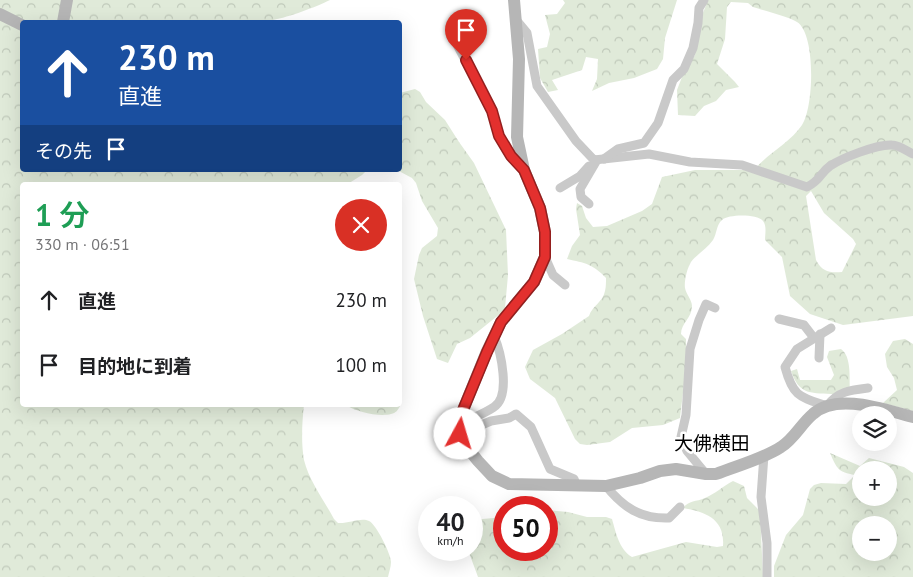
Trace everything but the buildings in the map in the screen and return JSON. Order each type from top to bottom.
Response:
[{"type":"main road","points":[[63,20],[67,0]]},
{"type":"main road","points":[[511,2],[517,21],[519,59],[517,137],[524,170],[540,208],[545,232],[545,257],[534,282],[501,322],[463,410],[459,430],[461,440],[492,476],[509,484],[606,486],[660,471],[676,469],[716,474],[781,447],[814,413],[827,406],[846,403],[876,407],[913,417]]},
{"type":"main road","points":[[0,14],[20,23]]},
{"type":"street","points":[[560,188],[580,176],[598,160],[618,149],[644,143],[658,123],[673,80],[684,69],[692,48],[698,23],[699,8],[704,0]]},
{"type":"street","points":[[458,19],[455,41],[492,111],[499,136],[511,156],[524,170]]},
{"type":"street","points":[[517,21],[527,33],[536,86],[576,141],[598,160],[649,154],[690,162],[742,165],[807,186],[816,182],[828,167],[845,158],[879,146],[893,144],[913,154]]},
{"type":"street","points":[[589,204],[581,197],[580,189],[598,160]]},
{"type":"street","points":[[545,257],[554,275],[565,285]]},
{"type":"street","points":[[706,474],[687,451],[681,437],[686,415],[690,349],[706,304],[715,308]]},
{"type":"street","points":[[779,320],[804,325],[817,336],[819,358]]},
{"type":"street","points":[[831,328],[797,349],[785,367],[790,386],[802,398],[827,406],[833,398],[846,391],[868,388]]},
{"type":"street","points":[[459,430],[495,407],[500,400],[503,377],[499,348],[494,336]]},
{"type":"street","points":[[459,430],[509,418],[516,414],[531,427],[550,469],[574,479],[577,486]]},
{"type":"street","points":[[764,455],[761,497],[767,543],[767,577]]},
{"type":"street","points":[[606,486],[618,501],[636,512],[655,518],[668,518],[680,507]]},
{"type":"green space","points":[[0,0],[330,0],[310,9],[274,20],[20,20],[20,172],[365,172],[351,182],[20,182],[20,407],[304,407],[302,447],[309,475],[338,523],[366,520],[372,523],[389,553],[391,564],[388,577],[0,577]]},
{"type":"green space","points":[[563,0],[677,0],[665,38],[663,59],[657,69],[634,78],[609,83],[592,91],[597,79],[598,59],[586,57],[582,70],[552,80],[558,90],[548,92],[540,78],[538,49],[547,47],[550,34],[545,15],[557,14],[565,3]]},
{"type":"green space","points":[[708,0],[913,0],[913,316],[843,325],[810,314],[790,296],[782,257],[765,240],[763,221],[749,216],[726,218],[719,224],[711,243],[691,262],[686,275],[685,288],[692,310],[681,330],[681,334],[686,339],[686,367],[680,418],[663,425],[632,428],[610,442],[580,444],[575,439],[555,398],[530,379],[525,367],[533,350],[589,316],[592,309],[604,295],[606,278],[601,273],[588,265],[567,259],[572,246],[580,235],[576,209],[577,203],[582,206],[586,218],[593,227],[607,226],[642,211],[652,204],[662,177],[695,170],[754,170],[797,131],[806,116],[811,88],[811,71],[810,55],[803,29],[797,22],[753,7],[748,3],[731,2],[727,7],[725,39],[717,64],[739,87],[726,90],[716,101],[704,106],[695,116],[678,115],[677,90],[695,55],[701,18]],"holes":[[[811,191],[824,213],[853,239],[856,244],[842,272],[827,271],[816,260],[806,196]]]},
{"type":"green space","points":[[415,89],[420,92],[426,102],[445,120],[474,163],[506,230],[508,275],[505,308],[470,338],[457,344],[448,363],[437,359],[423,316],[414,279],[422,248],[437,236],[438,228],[422,201],[416,183],[412,178],[401,172],[402,92]]},
{"type":"green space","points":[[905,339],[913,344],[913,411],[883,403],[897,390],[894,378],[887,367],[885,354],[893,341]]},
{"type":"green space","points":[[841,349],[847,357],[850,391],[841,394],[817,393],[801,388],[791,371],[797,369],[800,380],[831,380],[834,375],[827,357],[829,351]]},
{"type":"green space","points":[[349,407],[400,407],[394,413],[386,415],[361,412]]},
{"type":"green space","points":[[830,453],[852,463],[852,474],[841,471]]},
{"type":"green space","points":[[869,458],[881,461],[866,461]]},
{"type":"green space","points":[[897,465],[913,473],[913,577],[774,577],[774,566],[786,535],[803,515],[810,489],[814,485],[821,483],[846,484],[852,478],[852,506],[897,506]]},
{"type":"green space","points":[[733,481],[744,486],[747,498],[760,511],[763,577],[478,577],[472,561],[483,561],[483,519],[493,518],[493,561],[558,561],[558,511],[587,517],[606,517],[612,519],[621,545],[632,557],[686,542],[717,547],[723,546],[721,529],[712,518],[683,508],[690,502],[709,496]]},
{"type":"district","name":"大佛横田","points":[[712,443]]},
{"type":"route","points":[[460,434],[459,425],[463,410],[501,322],[534,282],[545,257],[545,232],[540,208],[524,170],[511,156],[499,136],[492,111],[466,60]]}]
